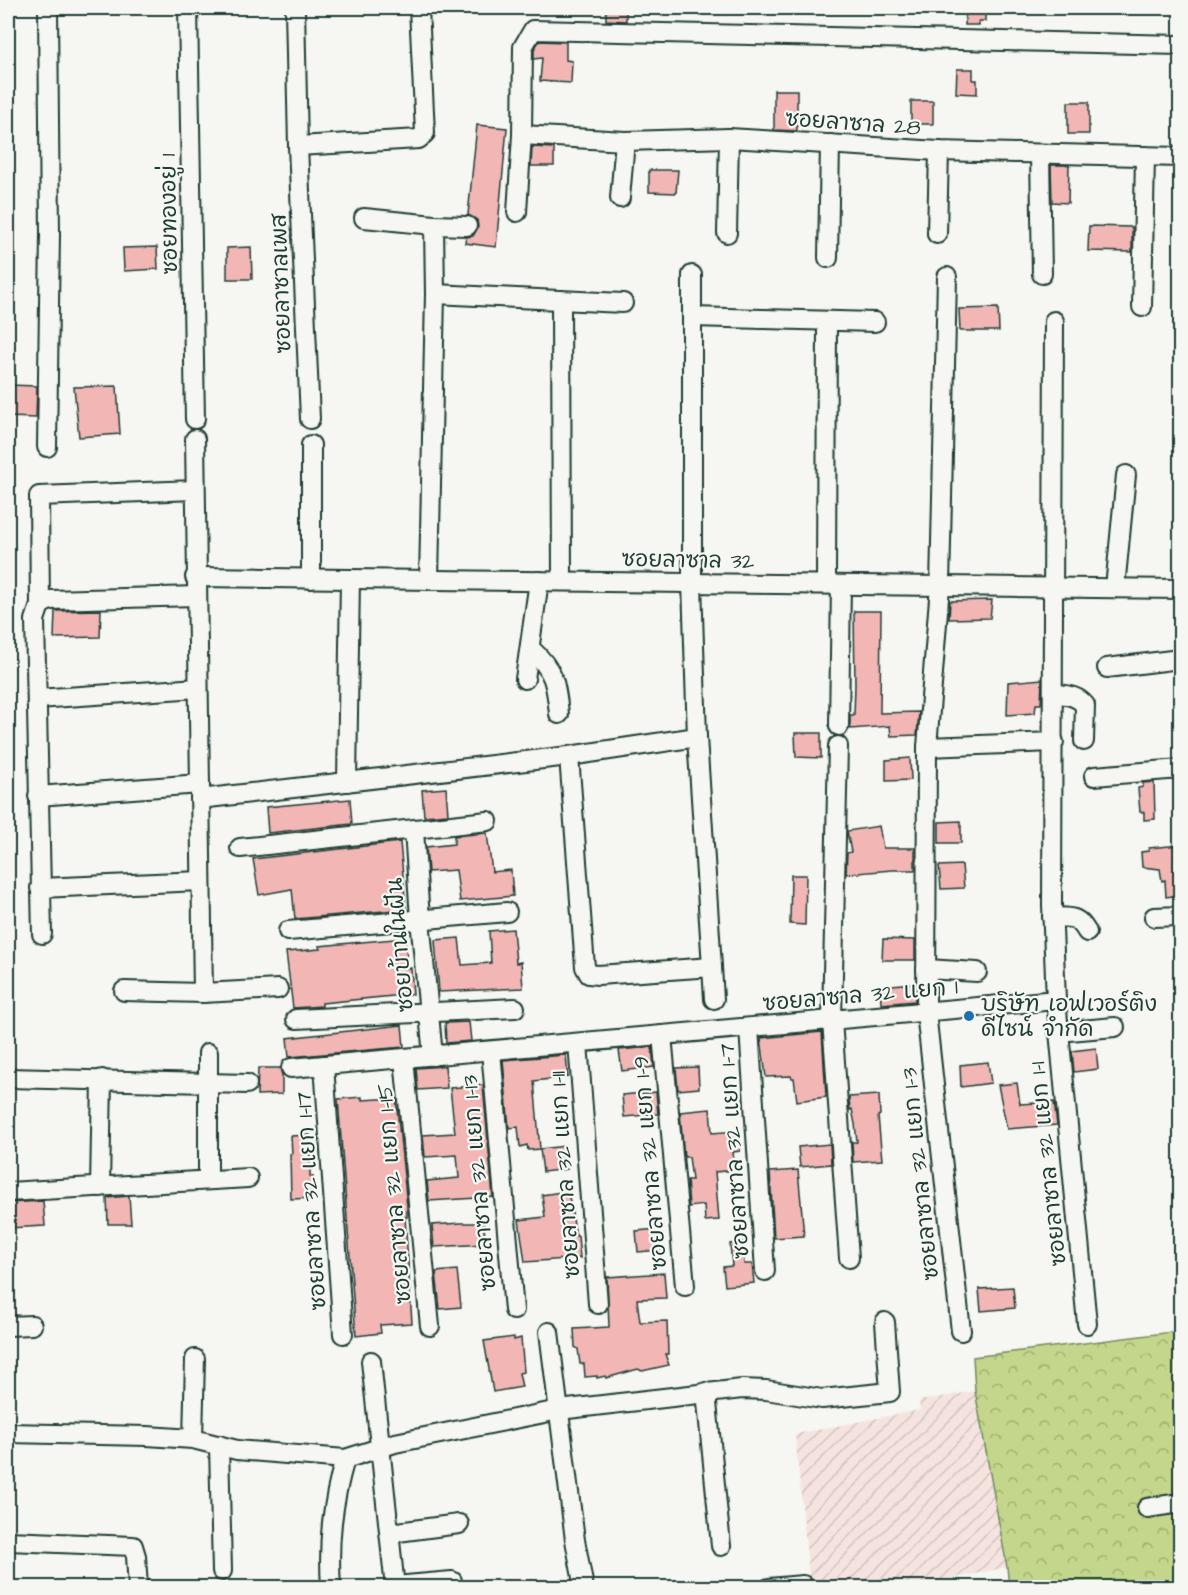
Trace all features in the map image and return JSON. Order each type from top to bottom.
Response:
[{"type":"street","points":[[47,447],[50,234],[48,8]]},
{"type":"street","name":"ซอยทองอยู่ 1","points":[[188,8],[195,419]]},
{"type":"street","name":"ซอยลาซาลเพส","points":[[295,8],[298,146],[310,419]]},
{"type":"street","points":[[298,146],[419,139],[424,133],[419,8]]},
{"type":"street","points":[[517,212],[522,135],[523,47],[533,30],[1180,45]]},
{"type":"street","name":"ซอยลาซาล 28","points":[[522,135],[624,141],[729,138],[939,151],[1180,157]]},
{"type":"street","points":[[727,232],[729,138]]},
{"type":"street","points":[[620,198],[624,141]]},
{"type":"street","points":[[828,258],[830,144]]},
{"type":"street","points":[[937,234],[939,151]]},
{"type":"street","points":[[1040,154],[1042,274]]},
{"type":"street","points":[[1142,307],[1145,156]]},
{"type":"street","points":[[364,218],[467,226]]},
{"type":"street","points":[[429,580],[435,294],[434,225]]},
{"type":"street","points":[[692,275],[692,583],[698,737],[714,999]]},
{"type":"street","name":"ซอยลาซาล 32 แยก 1-3","points":[[946,277],[940,586],[927,747],[926,1012],[960,1331]]},
{"type":"street","points":[[435,294],[623,303]]},
{"type":"street","points":[[561,300],[562,581]]},
{"type":"street","points":[[693,317],[875,322]]},
{"type":"street","points":[[827,321],[833,585],[839,726]]},
{"type":"street","points":[[1054,321],[1052,917],[1056,1000]]},
{"type":"street","points":[[195,439],[195,577],[203,993]]},
{"type":"street","points":[[311,445],[311,579]]},
{"type":"street","points":[[1115,588],[1126,476]]},
{"type":"street","points":[[42,934],[35,620],[40,605],[39,496],[195,490]]},
{"type":"street","name":"ซอยลาซาล 32","points":[[195,577],[1180,589]]},
{"type":"street","points":[[347,782],[350,579]]},
{"type":"street","points":[[525,678],[539,581]]},
{"type":"street","points":[[40,605],[50,600],[197,596]]},
{"type":"street","points":[[531,649],[543,660],[553,677],[559,714]]},
{"type":"street","points":[[1107,668],[1180,659]]},
{"type":"street","points":[[36,699],[198,688]]},
{"type":"street","points":[[1053,693],[1073,696],[1085,705],[1084,741]]},
{"type":"street","points":[[39,796],[200,792],[347,782],[569,756],[698,737]]},
{"type":"street","points":[[927,747],[1054,742]]},
{"type":"street","points":[[838,746],[832,1020],[849,1258]]},
{"type":"street","points":[[569,756],[585,967],[589,974],[712,966]]},
{"type":"street","points":[[1094,776],[1180,770]]},
{"type":"street","points":[[240,848],[488,821]]},
{"type":"street","name":"ซอยบ้านในฝัน","points":[[414,830],[433,1056]]},
{"type":"street","points":[[40,888],[201,881]]},
{"type":"street","points":[[288,931],[507,912]]},
{"type":"street","points":[[1154,917],[1180,916]]},
{"type":"street","points":[[1052,917],[1074,918],[1081,921],[1088,932]]},
{"type":"street","points":[[926,969],[977,972]]},
{"type":"street","points":[[124,991],[203,993],[278,989]]},
{"type":"street","name":"ซอยลาซาล 32 แยก 1","points":[[291,1068],[1056,1000]]},
{"type":"street","name":"ซอยลาซาล 32 แยก 1-1","points":[[1056,1000],[1087,1324]]},
{"type":"street","points":[[296,1019],[515,1008]]},
{"type":"street","points":[[1058,1032],[1115,1027]]},
{"type":"street","name":"ซอยลาซาล 32 แยก 1-7","points":[[749,1028],[765,1271]]},
{"type":"street","name":"ซอยลาซาล 32 แยก 1-9","points":[[662,1035],[685,1286]]},
{"type":"street","name":"ซอยลาซาล 32 แยก 1-11","points":[[578,1043],[598,1304]]},
{"type":"street","name":"ซอยลาซาล 32 แยก 1-13","points":[[491,1051],[514,1310]]},
{"type":"street","points":[[208,1053],[208,1180]]},
{"type":"street","name":"ซอยลาซาล 32 แยก 1-15","points":[[404,1059],[430,1326]]},
{"type":"street","name":"ซอยลาซาล 32 แยก 1-17","points":[[324,1065],[343,1335]]},
{"type":"street","points":[[8,1078],[247,1084]]},
{"type":"street","points":[[100,1187],[102,1079]]},
{"type":"street","points":[[8,1192],[248,1178]]},
{"type":"street","points":[[8,1432],[193,1438],[237,1450],[345,1459],[395,1443],[558,1410],[706,1392],[753,1389],[822,1399],[890,1392],[885,1322]]},
{"type":"street","points":[[8,1326],[32,1325]]},
{"type":"street","points":[[549,1332],[575,1540],[584,1587]]},
{"type":"street","points":[[193,1438],[195,1359]]},
{"type":"street","points":[[371,1361],[395,1587],[452,1581]]},
{"type":"street","points":[[706,1392],[721,1546]]},
{"type":"street","points":[[219,1445],[222,1571]]},
{"type":"street","points":[[331,1587],[328,1552],[331,1517],[345,1459]]},
{"type":"street","points":[[1147,1508],[1180,1503]]},
{"type":"street","points":[[390,1533],[459,1524]]},
{"type":"street","points":[[8,1541],[133,1546],[138,1587]]},
{"type":"street","points":[[769,1587],[803,1585]]},
{"type":"shaded area","points":[[975,1391],[1007,1567],[913,1587],[810,1587],[795,1434],[920,1410],[919,1401]]},
{"type":"green space","points":[[1180,1331],[1180,1587],[1009,1587],[975,1391],[973,1357]]},
{"type":"building","points":[[606,8],[626,8],[626,21],[606,20]]},
{"type":"building","points":[[966,8],[985,8],[985,21],[979,21],[979,25],[965,25]]},
{"type":"building","points":[[539,41],[566,42],[566,60],[572,61],[571,83],[540,81],[542,58],[534,59],[534,50]]},
{"type":"building","points":[[957,69],[973,69],[973,80],[977,80],[977,94],[956,93]]},
{"type":"building","points":[[774,90],[797,90],[797,131],[774,130]]},
{"type":"building","points":[[911,101],[933,101],[933,124],[911,124]]},
{"type":"building","points":[[1068,102],[1089,102],[1089,134],[1068,134]]},
{"type":"building","points":[[477,125],[507,128],[496,247],[465,243],[466,237],[473,236],[478,227],[477,220],[468,215]]},
{"type":"building","points":[[532,147],[554,148],[554,166],[531,166]]},
{"type":"building","points":[[1051,165],[1069,165],[1068,203],[1052,202]]},
{"type":"building","points":[[649,170],[678,170],[676,193],[649,192]]},
{"type":"building","points":[[1089,226],[1132,227],[1132,252],[1088,251]]},
{"type":"building","points":[[157,247],[158,269],[124,271],[123,248]]},
{"type":"building","points":[[251,247],[252,279],[227,279],[227,248]]},
{"type":"building","points":[[998,308],[999,331],[960,331],[959,309]]},
{"type":"building","points":[[8,385],[37,386],[36,418],[8,417]]},
{"type":"building","points":[[117,386],[120,434],[79,437],[74,387]]},
{"type":"building","points":[[992,600],[990,618],[949,619],[950,601]]},
{"type":"building","points":[[101,610],[100,637],[54,638],[55,611]]},
{"type":"building","points":[[854,611],[881,611],[880,713],[919,712],[917,735],[891,736],[890,726],[850,729],[850,715],[854,715],[855,686]]},
{"type":"building","points":[[1042,679],[1041,704],[1036,704],[1035,713],[1007,715],[1008,682]]},
{"type":"building","points":[[795,733],[821,733],[821,758],[796,757]]},
{"type":"building","points":[[910,758],[911,780],[886,781],[886,760]]},
{"type":"building","points":[[1154,782],[1155,819],[1144,820],[1144,812],[1140,812],[1138,788],[1143,787],[1143,783]]},
{"type":"building","points":[[446,788],[448,814],[424,816],[422,790]]},
{"type":"building","points":[[350,799],[352,824],[268,833],[266,807]]},
{"type":"building","points":[[961,821],[961,843],[939,843],[939,822]]},
{"type":"building","points":[[879,826],[883,848],[915,848],[915,870],[846,874],[847,853],[851,852],[847,831]]},
{"type":"building","points":[[487,833],[492,872],[511,870],[513,896],[460,901],[456,870],[428,872],[426,847],[454,844],[454,836]]},
{"type":"building","points":[[400,842],[406,909],[295,919],[292,889],[259,895],[253,859]]},
{"type":"building","points":[[1180,845],[1180,895],[1166,897],[1165,880],[1162,881],[1160,869],[1142,867],[1141,852],[1149,851],[1149,848]]},
{"type":"building","points":[[962,865],[964,888],[941,889],[939,866]]},
{"type":"building","points":[[791,875],[806,875],[805,925],[790,924]]},
{"type":"building","points":[[513,929],[516,963],[521,962],[523,988],[439,992],[435,940],[459,938],[462,965],[491,963],[489,931]]},
{"type":"building","points":[[405,938],[413,994],[293,1008],[286,952],[320,949],[319,946]]},
{"type":"building","points":[[883,939],[915,940],[915,960],[882,960]]},
{"type":"building","points":[[915,983],[915,1001],[881,1004],[880,986]]},
{"type":"building","points":[[469,1022],[471,1041],[446,1043],[445,1023]]},
{"type":"building","points":[[402,1025],[404,1047],[289,1057],[287,1038]]},
{"type":"building","points":[[822,1032],[826,1097],[797,1101],[794,1078],[791,1076],[766,1077],[761,1038]]},
{"type":"building","points":[[652,1047],[654,1067],[622,1071],[619,1050]]},
{"type":"building","points":[[1096,1048],[1098,1069],[1074,1072],[1072,1051]]},
{"type":"building","points":[[566,1055],[568,1077],[534,1081],[540,1149],[528,1150],[527,1145],[520,1147],[518,1127],[509,1128],[503,1060]]},
{"type":"building","points":[[988,1062],[991,1083],[961,1087],[960,1065]]},
{"type":"building","points":[[445,1066],[447,1088],[418,1090],[416,1068]]},
{"type":"building","points":[[698,1067],[699,1088],[678,1090],[676,1068]]},
{"type":"building","points":[[258,1068],[280,1068],[282,1094],[257,1095]]},
{"type":"building","points":[[1017,1083],[1020,1104],[1054,1102],[1057,1125],[1007,1129],[998,1085]]},
{"type":"building","points":[[483,1085],[493,1197],[429,1201],[427,1181],[459,1178],[457,1155],[425,1157],[423,1135],[455,1133],[450,1088]]},
{"type":"building","points":[[656,1092],[658,1114],[624,1117],[622,1095]]},
{"type":"building","points":[[879,1095],[880,1115],[878,1116],[882,1160],[853,1162],[852,1142],[857,1142],[849,1097]]},
{"type":"building","points":[[362,1097],[362,1100],[396,1098],[407,1206],[407,1217],[405,1217],[412,1323],[380,1325],[381,1333],[356,1336],[338,1099]]},
{"type":"building","points":[[710,1109],[712,1133],[738,1131],[740,1151],[733,1152],[735,1170],[715,1172],[719,1220],[705,1221],[704,1205],[689,1207],[687,1180],[692,1180],[689,1157],[684,1157],[680,1112]]},
{"type":"building","points":[[310,1135],[310,1176],[313,1176],[314,1198],[291,1199],[291,1136]]},
{"type":"building","points":[[830,1144],[831,1164],[800,1167],[798,1147]]},
{"type":"building","points":[[565,1146],[567,1169],[543,1172],[540,1149]]},
{"type":"building","points":[[798,1170],[804,1236],[774,1238],[770,1172]]},
{"type":"building","points":[[568,1191],[576,1236],[578,1236],[580,1258],[525,1262],[519,1220],[545,1217],[542,1195]]},
{"type":"building","points":[[129,1196],[131,1224],[108,1224],[107,1198]]},
{"type":"building","points":[[43,1201],[45,1226],[8,1228],[8,1203]]},
{"type":"building","points":[[484,1223],[485,1244],[434,1247],[432,1225]]},
{"type":"building","points":[[658,1229],[660,1250],[638,1252],[636,1231]]},
{"type":"building","points":[[743,1242],[744,1264],[752,1264],[754,1283],[725,1286],[723,1267],[732,1266],[730,1244]]},
{"type":"building","points":[[457,1270],[461,1307],[440,1309],[436,1272]]},
{"type":"building","points":[[664,1273],[666,1298],[637,1299],[640,1322],[667,1321],[668,1354],[665,1354],[669,1365],[642,1371],[638,1369],[606,1378],[605,1376],[585,1377],[584,1364],[580,1364],[578,1349],[575,1347],[574,1329],[609,1327],[607,1277]]},
{"type":"building","points":[[1013,1287],[1015,1308],[981,1311],[979,1289]]},
{"type":"building","points":[[514,1337],[514,1340],[521,1338],[524,1372],[519,1373],[522,1387],[493,1392],[484,1341]]},
{"type":"place","name":"บริษัท เอฟเวอร์ติง ดีไซน์ จำกัด","points":[[969,1016]]}]
